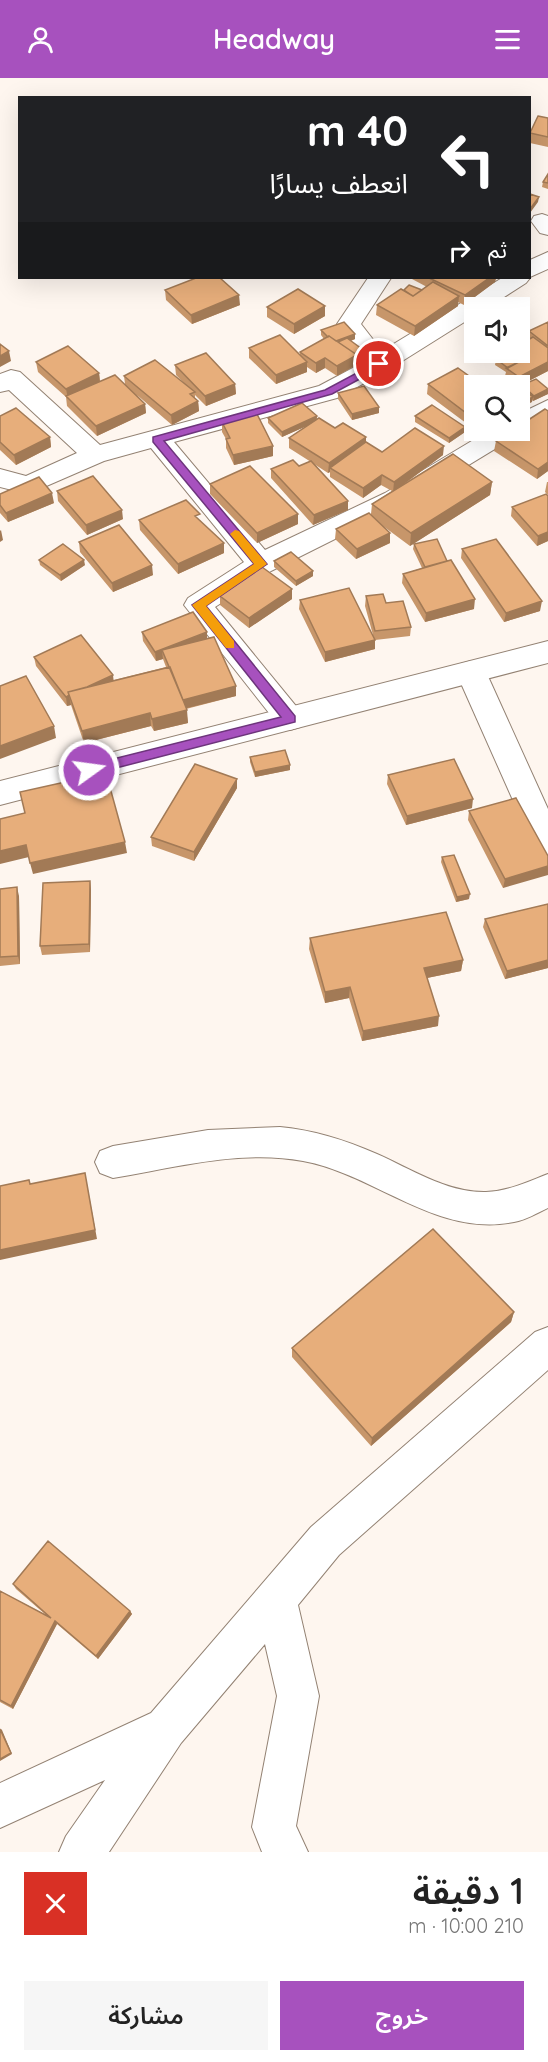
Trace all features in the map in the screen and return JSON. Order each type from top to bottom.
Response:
[{"type":"street","points":[[531,269],[548,259]]},
{"type":"street","points":[[378,279],[349,324],[379,364]]},
{"type":"street","points":[[0,478],[28,484],[95,455],[328,392],[379,364],[516,279]]},
{"type":"street","points":[[0,384],[11,378],[95,455]]},
{"type":"street","points":[[530,419],[548,408]]},
{"type":"street","points":[[157,439],[261,564]]},
{"type":"street","points":[[290,719],[198,605],[261,564],[394,500],[492,441]]},
{"type":"street","points":[[0,793],[548,652]]},
{"type":"street","points":[[471,672],[548,843]]},
{"type":"street","points":[[113,1162],[270,1141],[305,1145],[340,1155],[437,1198],[476,1209],[515,1206],[533,1200],[548,1191]]},
{"type":"street","points":[[82,1852],[166,1728],[325,1540],[548,1345]]},
{"type":"street","points":[[276,1600],[298,1696],[274,1827],[285,1852]]},
{"type":"street","points":[[0,1806],[166,1728]]},
{"type":"building","points":[[538,116],[548,118],[548,137],[531,133]]},
{"type":"building","points":[[531,194],[539,197],[531,208]]},
{"type":"building","points":[[193,279],[221,279],[239,295],[191,315],[165,290]]},
{"type":"building","points":[[431,279],[488,279],[465,295]]},
{"type":"building","points":[[433,282],[459,296],[415,326],[377,305],[401,289],[413,296]]},
{"type":"building","points":[[409,285],[422,290],[413,296],[404,290]]},
{"type":"building","points":[[298,289],[325,306],[294,324],[267,307]]},
{"type":"building","points":[[344,322],[355,334],[336,341],[321,330]]},
{"type":"building","points":[[548,322],[548,346],[530,332]]},
{"type":"building","points":[[280,335],[307,362],[276,375],[249,348]]},
{"type":"building","points":[[329,336],[357,355],[337,366],[325,358],[316,363],[300,352]]},
{"type":"building","points":[[533,337],[548,348],[548,362],[523,375],[516,375],[506,368],[517,363],[530,363],[530,339]]},
{"type":"building","points":[[347,338],[366,352],[356,357],[357,355],[338,342]]},
{"type":"building","points":[[0,344],[9,351],[0,356]]},
{"type":"building","points":[[68,346],[99,373],[66,389],[36,362]]},
{"type":"building","points":[[206,353],[235,384],[205,396],[175,365]]},
{"type":"building","points":[[155,360],[195,392],[190,394],[198,401],[171,415],[124,376]]},
{"type":"building","points":[[501,363],[517,363],[508,368]]},
{"type":"building","points":[[458,368],[468,375],[464,375],[464,411],[428,384]]},
{"type":"building","points":[[115,375],[145,404],[96,426],[66,396]]},
{"type":"building","points":[[536,379],[548,389],[534,396],[530,392],[530,382]]},
{"type":"building","points":[[364,386],[379,407],[352,414],[338,393]]},
{"type":"building","points":[[302,403],[317,416],[282,432],[268,418]]},
{"type":"building","points":[[432,405],[464,428],[449,438],[415,416]]},
{"type":"building","points":[[16,408],[50,437],[14,455],[0,442],[0,416]]},
{"type":"building","points":[[545,409],[548,411],[548,462],[538,469],[496,441],[530,441],[530,419]]},
{"type":"building","points":[[257,414],[273,446],[233,455],[226,439],[230,438],[222,422]]},
{"type":"building","points":[[319,418],[335,428],[343,423],[366,437],[329,463],[289,438]]},
{"type":"building","points":[[415,428],[444,446],[394,482],[382,475],[363,488],[330,468],[366,442],[382,452]]},
{"type":"building","points":[[453,454],[492,482],[411,533],[372,504]]},
{"type":"building","points":[[293,460],[299,466],[311,461],[348,501],[314,515],[271,469]]},
{"type":"building","points":[[250,466],[298,514],[257,533],[210,484]]},
{"type":"building","points":[[93,476],[122,510],[86,525],[57,491]]},
{"type":"building","points":[[39,477],[52,493],[6,513],[0,505],[0,494]]},
{"type":"building","points":[[546,494],[548,496],[548,532],[538,536],[512,507]]},
{"type":"building","points":[[186,500],[200,514],[195,516],[224,543],[178,564],[139,520]]},
{"type":"building","points":[[369,513],[390,533],[357,549],[336,529]]},
{"type":"building","points":[[119,525],[152,565],[112,583],[79,542]]},
{"type":"building","points":[[437,539],[447,561],[425,567],[414,544]]},
{"type":"building","points":[[496,539],[542,601],[506,613],[462,549]]},
{"type":"building","points":[[63,544],[84,560],[60,575],[39,560]]},
{"type":"building","points":[[291,552],[313,571],[296,581],[274,561]]},
{"type":"building","points":[[451,560],[475,599],[426,613],[403,574]]},
{"type":"building","points":[[262,567],[292,589],[249,618],[220,596]]},
{"type":"building","points":[[349,588],[375,640],[325,652],[300,600]]},
{"type":"building","points":[[383,594],[386,603],[403,601],[411,627],[375,631],[366,596]]},
{"type":"building","points":[[193,612],[207,632],[155,652],[142,632]]},
{"type":"building","points":[[81,635],[113,675],[87,687],[68,692],[69,695],[66,697],[34,657]]},
{"type":"building","points":[[214,637],[236,686],[183,700],[162,650]]},
{"type":"building","points":[[170,667],[187,710],[152,719],[150,713],[82,731],[68,692]]},
{"type":"building","points":[[26,676],[54,726],[0,746],[0,686]]},
{"type":"building","points":[[285,750],[290,765],[255,772],[250,757]]},
{"type":"building","points":[[454,759],[473,799],[407,816],[388,775]]},
{"type":"building","points":[[195,764],[237,779],[194,852],[151,837]]},
{"type":"building","points":[[106,773],[125,842],[30,863],[26,845],[0,851],[0,819],[25,813],[20,792]]},
{"type":"building","points":[[516,798],[548,856],[548,866],[505,879],[469,811]]},
{"type":"building","points":[[454,855],[470,894],[457,897],[442,857]]},
{"type":"building","points":[[90,881],[89,944],[40,946],[43,883]]},
{"type":"building","points":[[17,887],[18,956],[0,957],[0,889]]},
{"type":"building","points":[[548,904],[548,960],[507,971],[485,919]]},
{"type":"building","points":[[446,912],[463,960],[424,968],[439,1016],[363,1031],[350,987],[325,992],[310,938]]},
{"type":"building","points":[[85,1173],[95,1230],[0,1250],[0,1186],[29,1180],[30,1184]]},
{"type":"building","points":[[433,1229],[514,1312],[372,1438],[292,1348]]},
{"type":"building","points":[[48,1541],[130,1611],[96,1656],[55,1621],[11,1706],[0,1700],[0,1591],[51,1618],[13,1584]]},
{"type":"building","points":[[0,1729],[11,1753],[0,1759]]},
{"type":"slow traffic","points":[[230,644],[198,605],[261,564],[235,534]]},
{"type":"route","points":[[89,770],[290,719],[198,605],[261,564],[157,439],[328,392],[379,364]]}]
